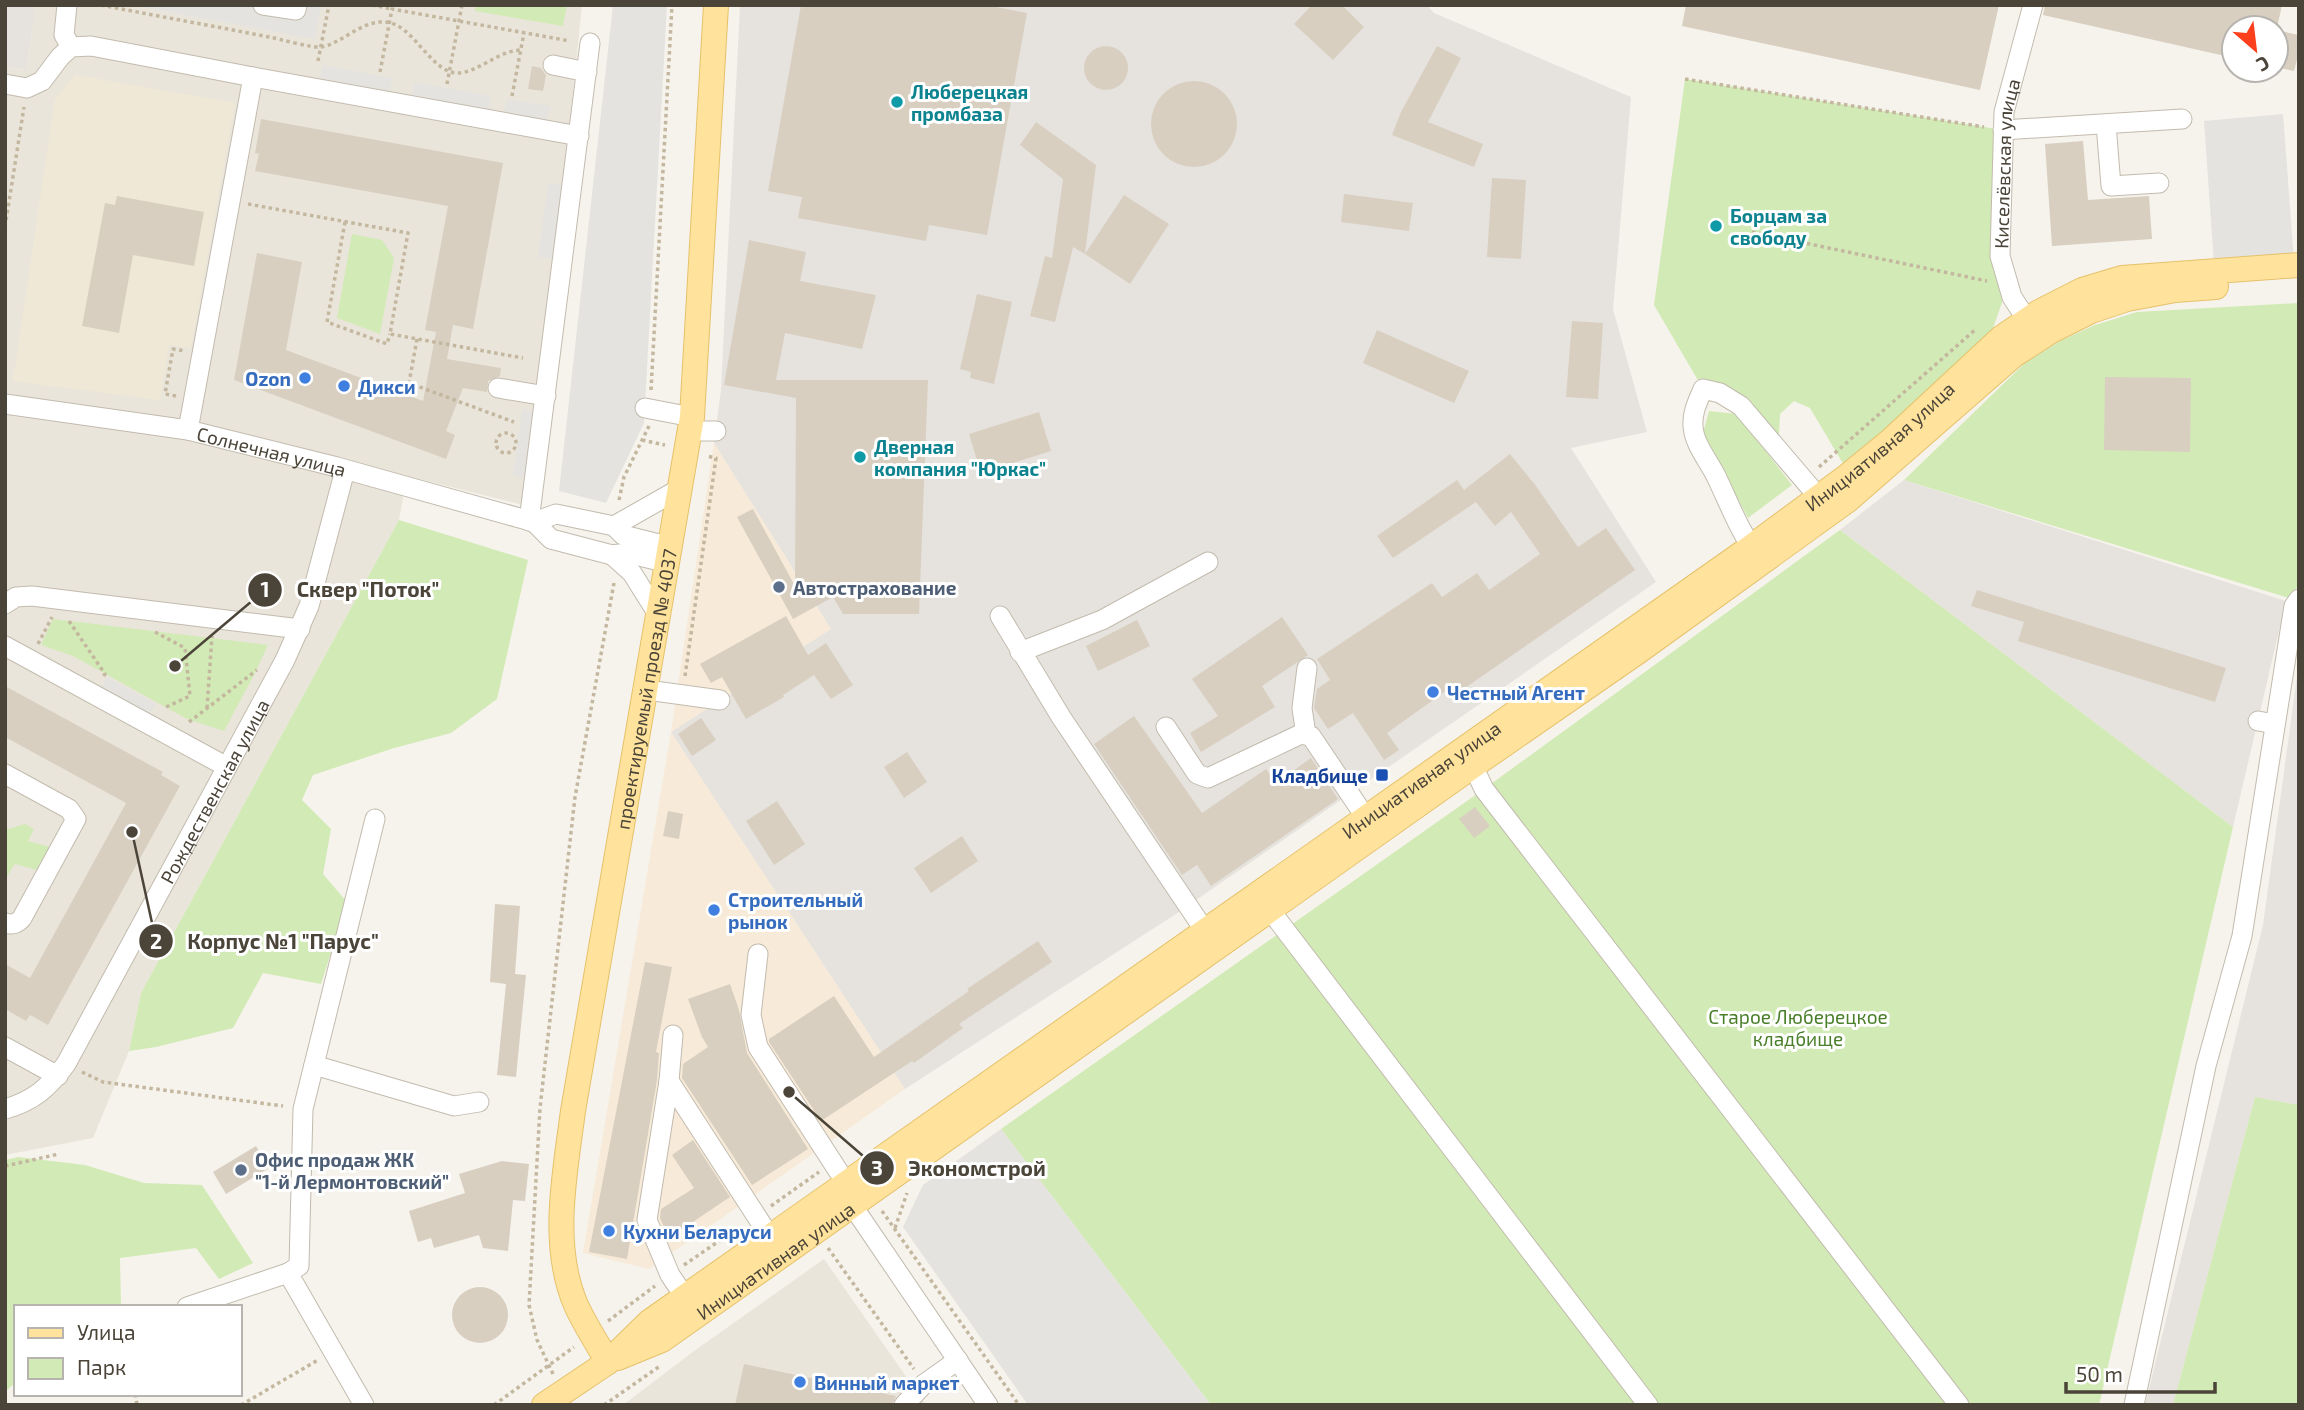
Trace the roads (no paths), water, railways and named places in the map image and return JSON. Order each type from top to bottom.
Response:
[{"type":"main road","name":"проектируемый проезд № 4037","points":[[608,1362],[575,1304],[567,1278],[562,1244],[562,1206],[573,1111],[691,424],[716,5]]},
{"type":"main road","name":"Инициативная улица","points":[[544,1405],[608,1362],[649,1322],[769,1237],[849,1194],[1270,910],[1639,651],[1757,554],[1819,496],[1890,440],[2001,338],[2027,320],[2082,290],[2122,278],[2299,265]]},
{"type":"main road","name":"Инициативная улица","points":[[1819,496],[1904,454],[2014,355],[2051,331],[2081,316],[2127,299],[2175,290],[2299,282]]},
{"type":"main road","name":"Инициативная улица","points":[[608,1362],[662,1340],[849,1194],[1205,931],[1366,818],[1757,554]]},
{"type":"street","points":[[67,5],[64,35],[71,47]]},
{"type":"street","points":[[263,5],[296,10],[297,5]]},
{"type":"street","name":"Киселёвская улица","points":[[2027,320],[2011,297],[2000,256],[2004,112],[2033,5]]},
{"type":"street","points":[[532,522],[587,72],[580,42]]},
{"type":"street","points":[[5,84],[27,88],[42,81],[71,47],[91,46],[579,136]]},
{"type":"street","points":[[552,65],[587,72]]},
{"type":"street","points":[[188,430],[253,76]]},
{"type":"street","points":[[2003,130],[2182,119]]},
{"type":"street","points":[[2106,124],[2111,186],[2159,183]]},
{"type":"street","points":[[499,381],[547,390]]},
{"type":"street","points":[[1757,554],[1740,531],[1697,442],[1693,427],[1694,410],[1703,389],[1720,393],[1741,406],[1819,496]]},
{"type":"street","name":"Солнечная улица","points":[[5,404],[188,430],[532,522]]},
{"type":"street","points":[[648,409],[716,431]]},
{"type":"street","name":"Рождественская улица","points":[[5,1109],[40,1094],[62,1070],[227,767],[300,629],[309,606],[345,470]]},
{"type":"street","points":[[532,522],[556,514],[615,519],[681,488]]},
{"type":"street","points":[[615,519],[623,535],[670,555]]},
{"type":"street","points":[[532,522],[551,539],[612,555],[670,555]]},
{"type":"street","points":[[612,555],[632,573],[659,616]]},
{"type":"street","points":[[1020,652],[1102,620],[1208,562]]},
{"type":"street","points":[[5,604],[16,597],[32,596],[300,629]]},
{"type":"street","points":[[2134,1405],[2206,1066],[2242,936],[2267,722],[2294,606],[2299,599]]},
{"type":"street","points":[[1000,616],[1061,717],[1205,931]]},
{"type":"street","points":[[5,646],[227,767]]},
{"type":"street","points":[[1306,735],[1302,708],[1307,668]]},
{"type":"street","points":[[647,691],[720,700]]},
{"type":"street","points":[[1166,727],[1196,774],[1208,778],[1301,734],[1311,736],[1366,818]]},
{"type":"street","points":[[1473,766],[1484,789],[1959,1405]]},
{"type":"street","points":[[5,774],[69,809],[76,819],[22,918],[18,923],[5,923]]},
{"type":"street","points":[[193,1305],[288,1273],[299,1266],[303,1109],[375,819]]},
{"type":"street","points":[[1270,910],[1648,1405]]},
{"type":"street","points":[[758,954],[751,1015],[758,1047],[849,1194],[988,1405]]},
{"type":"street","points":[[673,1035],[669,1081],[647,1220],[670,1275],[685,1297]]},
{"type":"street","points":[[5,1047],[62,1070]]},
{"type":"street","points":[[314,1065],[454,1106],[479,1102]]},
{"type":"street","points":[[669,1081],[769,1237]]},
{"type":"street","points":[[288,1273],[364,1405]]},
{"type":"street","points":[[904,1405],[924,1384],[958,1360]]},
{"type":"place","name":"Люберецкая промбаза","points":[[897,102]]},
{"type":"place","name":"Борцам за свободу","points":[[1716,226]]},
{"type":"place","name":"Ozon","points":[[305,378]]},
{"type":"place","name":"Дикси","points":[[344,386]]},
{"type":"place","name":"Дверная компания \"Юркас\"","points":[[860,457]]},
{"type":"place","name":"Автострахование","points":[[779,587]]},
{"type":"place","name":"Сквер \"Поток\"","points":[[175,666]]},
{"type":"place","name":"Честный Агент","points":[[1433,692]]},
{"type":"place","name":"Кладбище","points":[[1382,775]]},
{"type":"place","name":"Корпус №1 \"Парус\"","points":[[132,832]]},
{"type":"place","name":"Строительный рынок","points":[[714,910]]},
{"type":"place","name":"Экономстрой","points":[[789,1092]]},
{"type":"place","name":"Офис продаж ЖК \"1-й Лермонтовский\"","points":[[241,1170]]},
{"type":"place","name":"Кухни Беларуси","points":[[609,1231]]},
{"type":"place","name":"Винный маркет","points":[[800,1382]]},
{"type":"park label","name":"Старое Люберецкое кладбище","points":[[1798,1027]]}]
